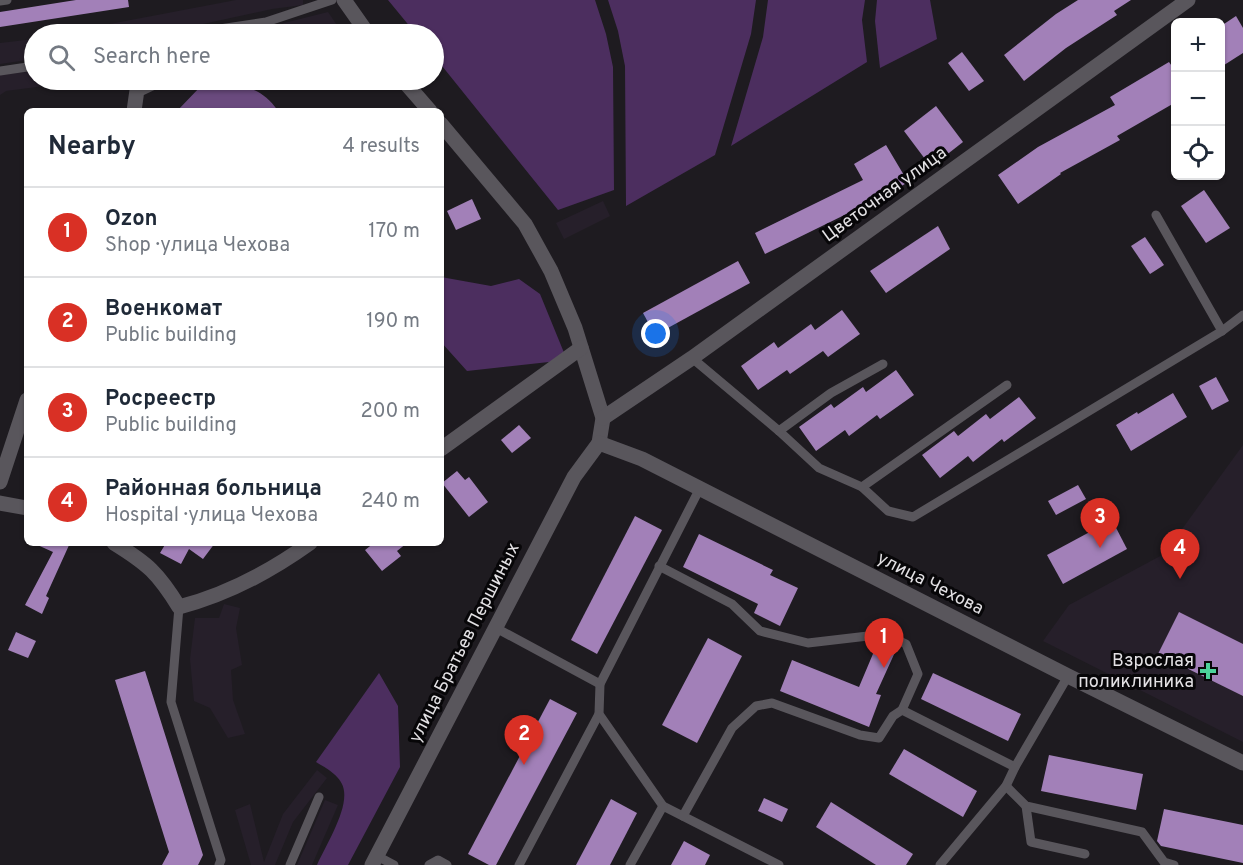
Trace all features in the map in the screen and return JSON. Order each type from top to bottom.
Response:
[{"type":"street","points":[[344,0],[361,24]]},
{"type":"street","name":"Цветочная улица","points":[[603,418],[692,358],[1188,0]]},
{"type":"street","points":[[134,108],[137,90]]},
{"type":"street","points":[[412,90],[427,108]]},
{"type":"street","points":[[444,128],[525,224],[551,271],[581,348],[603,418],[598,442]]},
{"type":"street","points":[[444,447],[581,348]]},
{"type":"street","points":[[0,482],[2,462],[24,407]]},
{"type":"street","name":"улица Чехова","points":[[598,442],[642,459],[1243,763]]},
{"type":"street","name":"улица Братьев Першиных","points":[[374,860],[574,477],[598,442]]},
{"type":"street","points":[[0,503],[24,507]]},
{"type":"street","points":[[119,546],[142,561],[162,579],[179,607],[205,600],[286,561],[306,546]]},
{"type":"lane","points":[[0,1],[7,0]]},
{"type":"lane","points":[[253,24],[266,22],[332,0]]},
{"type":"lane","points":[[0,71],[24,67]]},
{"type":"lane","points":[[1156,215],[1222,331]]},
{"type":"lane","points":[[692,358],[819,468],[862,488],[888,511],[913,517],[1222,331],[1243,315]]},
{"type":"lane","points":[[779,431],[831,393],[883,364]]},
{"type":"lane","points":[[862,488],[1007,385]]},
{"type":"lane","points":[[519,865],[599,714],[600,684],[700,488]]},
{"type":"lane","points":[[660,566],[732,604],[760,631],[808,643],[885,634],[906,644],[918,674],[903,710],[893,716],[879,738],[860,735],[772,703],[756,706],[732,728],[682,816]]},
{"type":"lane","points":[[179,607],[171,702],[221,860],[219,865]]},
{"type":"lane","points":[[496,628],[600,684]]},
{"type":"lane","points":[[942,864],[1006,786],[1068,676]]},
{"type":"lane","points":[[903,710],[1015,767]]},
{"type":"lane","points":[[599,714],[663,806],[779,865]]},
{"type":"lane","points":[[1006,786],[1026,806],[1143,832],[1164,862],[1174,865]]},
{"type":"lane","points":[[290,865],[319,797]]},
{"type":"lane","points":[[630,865],[663,806]]},
{"type":"lane","points":[[1026,806],[1031,842],[1085,854]]},
{"type":"lane","points":[[374,860],[394,865]]},
{"type":"lane","points":[[429,865],[438,860],[447,865]]},
{"type":"shaded area","points":[[236,0],[303,0],[303,5],[272,9],[203,24],[110,24]]},
{"type":"shaded area","points":[[388,0],[595,0],[606,34],[613,67],[614,190],[558,210],[444,68],[444,24],[408,24]]},
{"type":"shaded area","points":[[608,0],[756,0],[751,34],[715,155],[626,206],[625,66],[618,31]]},
{"type":"shaded area","points":[[768,0],[865,0],[862,20],[867,62],[731,146],[763,37]]},
{"type":"shaded area","points":[[877,0],[930,0],[937,39],[880,68],[875,21]]},
{"type":"shaded area","points":[[328,12],[336,24],[282,24]]},
{"type":"shaded area","points":[[24,40],[24,60],[0,64],[0,43]]},
{"type":"shaded area","points":[[24,72],[24,89],[6,91],[0,95],[0,75]]},
{"type":"shaded area","points":[[197,90],[254,90],[267,98],[275,108],[180,108]]},
{"type":"shaded area","points":[[603,201],[610,216],[564,239],[556,223]]},
{"type":"shaded area","points":[[444,278],[491,286],[519,279],[540,294],[567,360],[467,371],[444,345]]},
{"type":"shaded area","points":[[1243,445],[1243,742],[1043,641],[1069,605],[1164,554]]},
{"type":"shaded area","points":[[224,604],[240,608],[236,628],[242,665],[231,670],[233,700],[245,734],[228,738],[210,708],[194,701],[190,659],[195,618],[219,618]]},
{"type":"shaded area","points":[[379,673],[398,706],[400,767],[348,865],[317,865],[339,818],[344,791],[341,781],[316,762]]},
{"type":"shaded area","points":[[317,770],[327,778],[293,822],[275,865],[251,865],[235,810],[250,804],[264,862],[283,814]]},
{"type":"shaded area","points":[[325,800],[338,805],[312,865],[297,865]]},
{"type":"building","points":[[76,0],[128,0],[129,7],[0,27],[0,12]]},
{"type":"building","points":[[1078,0],[1131,0],[1114,11],[1117,15],[1066,48],[1024,81],[1004,55],[1056,14]]},
{"type":"building","points":[[1236,16],[1243,28],[1243,53],[1225,64],[1225,23]]},
{"type":"building","points":[[962,52],[984,81],[969,91],[948,63]]},
{"type":"building","points":[[1169,62],[1171,65],[1171,105],[1117,136],[1120,140],[1060,173],[1018,204],[998,175],[1038,147],[1115,105],[1110,97]]},
{"type":"building","points":[[936,106],[963,142],[931,167],[904,131]]},
{"type":"building","points":[[886,145],[908,182],[876,202],[875,200],[765,254],[755,233],[863,180],[854,164]]},
{"type":"building","points":[[1204,190],[1230,228],[1206,243],[1181,206]]},
{"type":"building","points":[[472,199],[481,219],[456,230],[447,211]]},
{"type":"building","points":[[938,226],[950,249],[886,293],[870,271]]},
{"type":"building","points":[[1145,237],[1164,265],[1150,274],[1131,246]]},
{"type":"building","points":[[738,261],[750,283],[655,335],[643,313]]},
{"type":"building","points":[[842,310],[860,334],[828,357],[823,351],[790,374],[787,370],[758,390],[741,366],[774,342],[778,348],[811,324],[815,330]]},
{"type":"building","points":[[896,370],[914,395],[880,419],[877,415],[849,436],[845,430],[816,451],[799,427],[831,404],[834,408],[863,387],[866,392]]},
{"type":"building","points":[[1216,377],[1229,401],[1212,410],[1199,386]]},
{"type":"building","points":[[1173,393],[1187,417],[1131,451],[1116,425]]},
{"type":"building","points":[[1019,397],[1036,418],[1004,442],[1002,439],[973,462],[968,456],[940,478],[922,455],[954,431],[958,436],[986,414],[990,419]]},
{"type":"building","points":[[519,425],[531,438],[512,453],[501,440]]},
{"type":"building","points":[[457,471],[465,480],[469,477],[488,502],[469,517],[444,486],[444,481]]},
{"type":"building","points":[[1078,485],[1086,499],[1056,515],[1048,501]]},
{"type":"building","points":[[635,516],[662,530],[597,654],[571,640]]},
{"type":"building","points":[[1112,520],[1127,549],[1063,584],[1047,555]]},
{"type":"building","points":[[699,534],[773,570],[770,575],[798,588],[780,626],[754,613],[758,604],[683,567]]},
{"type":"building","points":[[40,546],[69,546],[46,596],[49,598],[42,614],[25,605],[53,552]]},
{"type":"building","points":[[164,546],[213,546],[203,559],[189,549],[181,564],[160,553]]},
{"type":"building","points":[[370,546],[403,546],[397,551],[401,556],[382,571],[365,550]]},
{"type":"building","points":[[1179,612],[1243,644],[1243,696],[1158,654]]},
{"type":"building","points":[[16,632],[36,641],[28,658],[8,650]]},
{"type":"building","points":[[708,638],[742,656],[697,743],[662,725]]},
{"type":"building","points":[[878,642],[896,650],[876,694],[881,695],[869,727],[780,691],[792,660],[859,687]]},
{"type":"building","points":[[145,671],[203,855],[198,865],[162,865],[169,852],[115,680]]},
{"type":"building","points":[[933,673],[1021,714],[1008,741],[921,699]]},
{"type":"building","points":[[550,699],[577,713],[496,865],[489,865],[468,854]]},
{"type":"building","points":[[904,749],[977,791],[963,817],[889,774]]},
{"type":"building","points":[[1049,755],[1143,774],[1136,810],[1041,791]]},
{"type":"building","points":[[764,798],[788,809],[782,822],[758,811]]},
{"type":"building","points":[[611,799],[637,813],[610,865],[576,865]]},
{"type":"building","points":[[831,802],[913,854],[906,865],[876,865],[816,827]]},
{"type":"building","points":[[1164,809],[1243,825],[1243,863],[1161,846],[1157,841]]},
{"type":"building","points":[[684,841],[710,855],[705,865],[671,865]]},
{"type":"place","name":"Росреестр","points":[[1100,548]]},
{"type":"place","name":"Районная больница","points":[[1180,579]]},
{"type":"place","name":"Ozon","points":[[884,668]]},
{"type":"place","name":"Взрослая поликлиника","points":[[1208,671]]},
{"type":"place","name":"Военкомат","points":[[524,765]]}]
